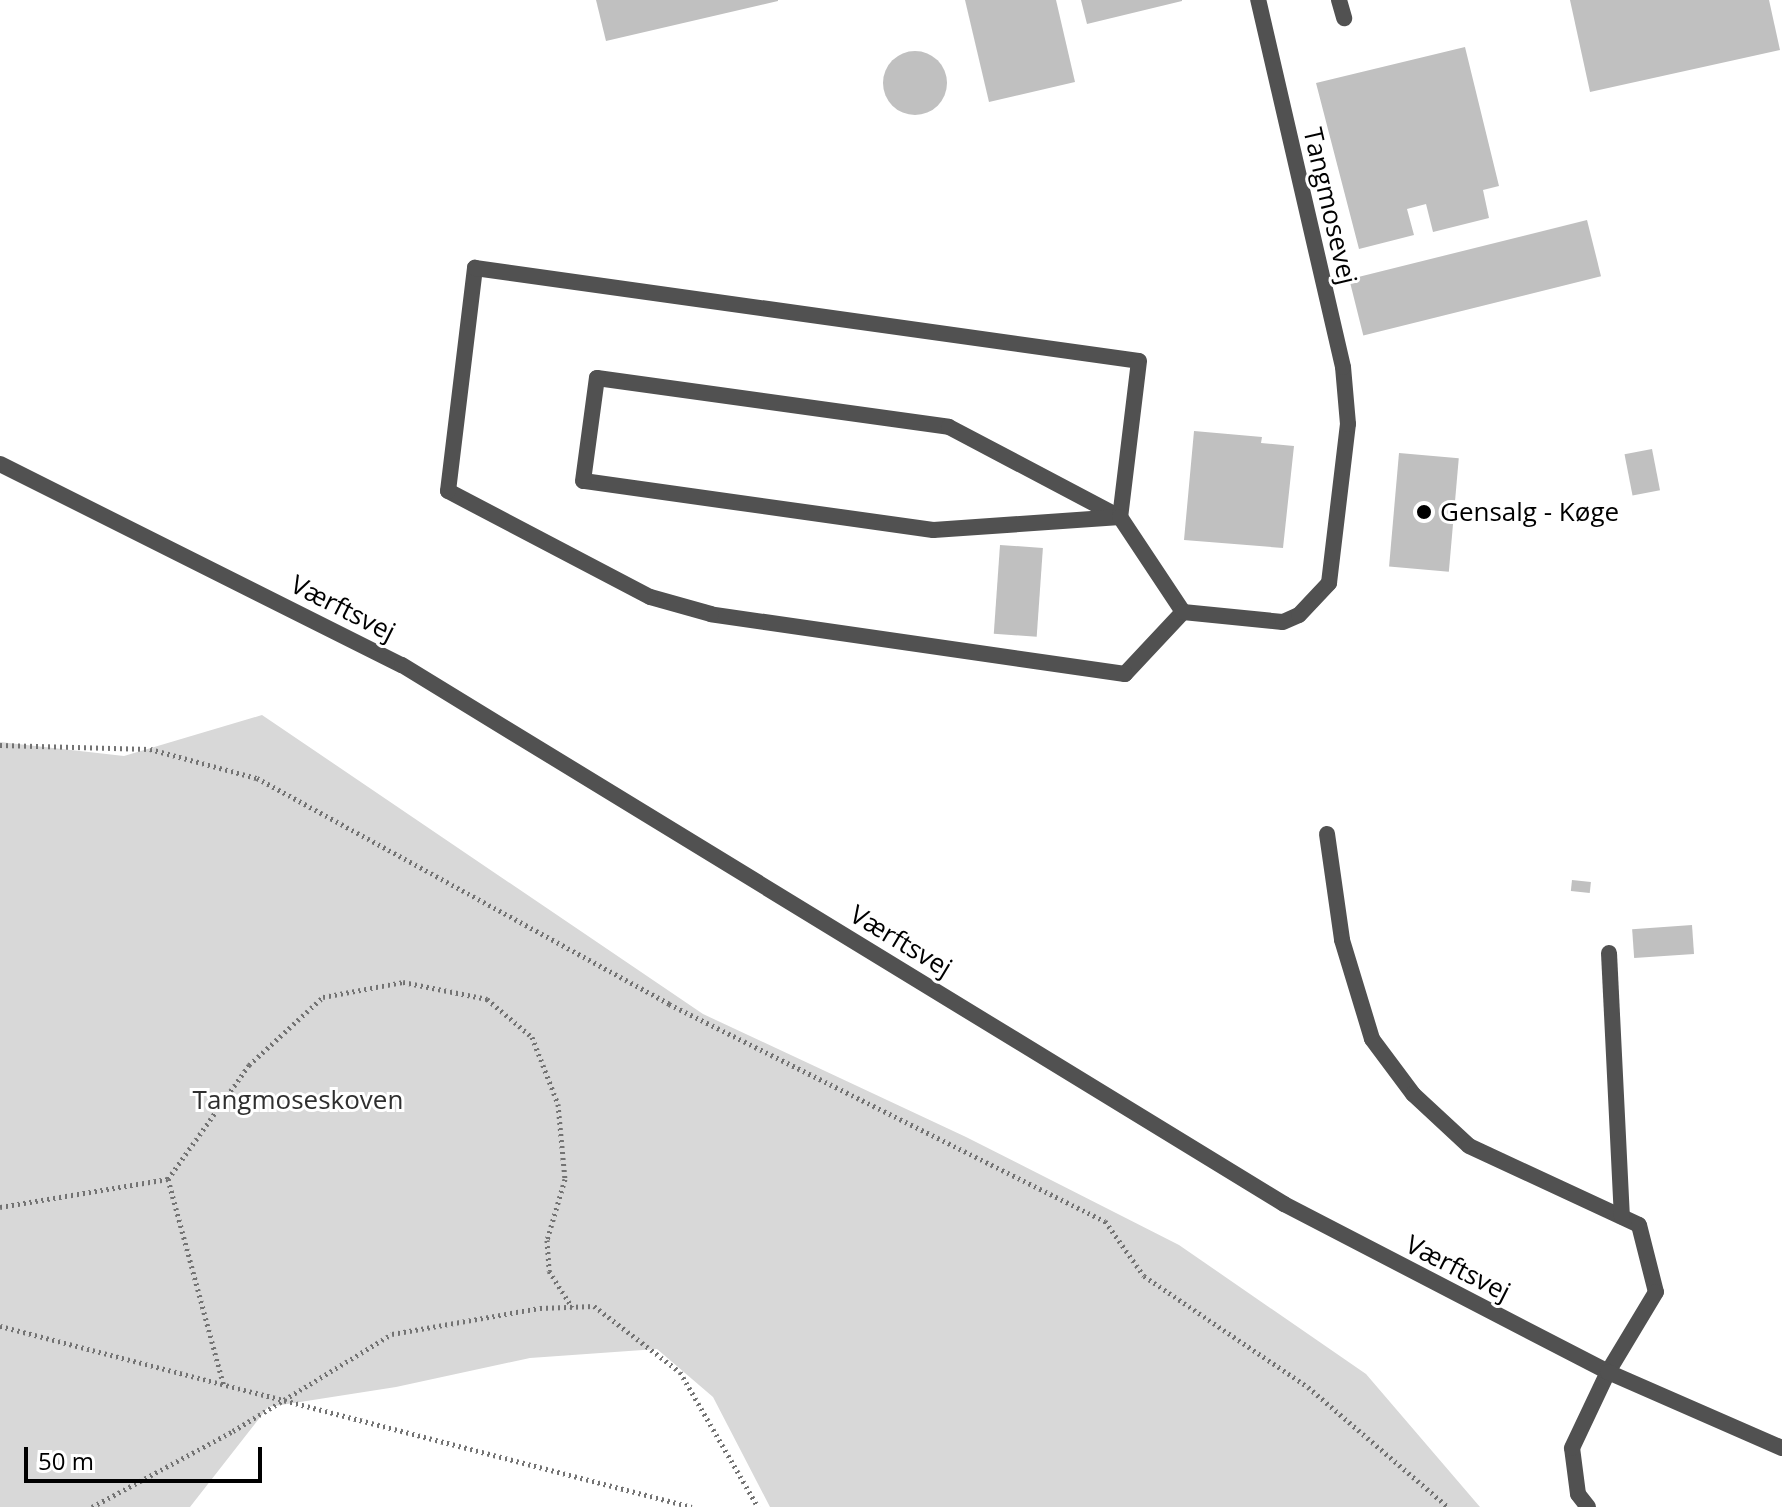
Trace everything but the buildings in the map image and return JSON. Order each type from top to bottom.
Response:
[{"type":"street","name":"Tangmosevej","points":[[1183,612],[1283,622],[1313,603],[1329,583],[1348,424],[1343,367],[1258,0]]},
{"type":"street","points":[[1339,0],[1344,18]]},
{"type":"street","points":[[1120,517],[933,530],[583,481],[597,378],[949,427],[1120,517],[1183,612],[1125,674],[711,614],[650,597],[448,491],[475,268],[1139,361],[1120,517]]},
{"type":"street","name":"Værftsvej","points":[[0,464],[402,665],[1284,1204],[1608,1372],[1782,1448]]},
{"type":"street","points":[[1327,834],[1342,940],[1372,1039],[1413,1094],[1469,1146],[1639,1225],[1656,1292],[1608,1372],[1572,1448],[1578,1494],[1588,1507]]},
{"type":"street","points":[[1609,953],[1622,1217]]},
{"type":"path","points":[[0,745],[150,749],[257,778],[669,1004],[1105,1221],[1144,1276],[1308,1387],[1448,1507]]},
{"type":"path","points":[[0,1207],[168,1179],[249,1065],[323,997],[403,982],[487,999],[532,1037],[558,1104],[565,1179],[547,1240],[549,1271],[572,1307]]},
{"type":"path","points":[[168,1179],[224,1386]]},
{"type":"path","points":[[92,1507],[281,1402],[392,1334],[540,1308],[594,1306],[680,1372],[758,1507]]},
{"type":"path","points":[[0,1326],[281,1402],[692,1507]]},
{"type":"green space","name":"Tangmoseskoven","points":[[262,715],[703,1014],[966,1137],[1179,1245],[1366,1374],[1480,1507],[770,1507],[713,1397],[657,1349],[530,1358],[396,1387],[268,1407],[190,1507],[0,1507],[0,742],[124,756]]},
{"type":"place","name":"Gensalg - Køge","points":[[1424,512]]}]
